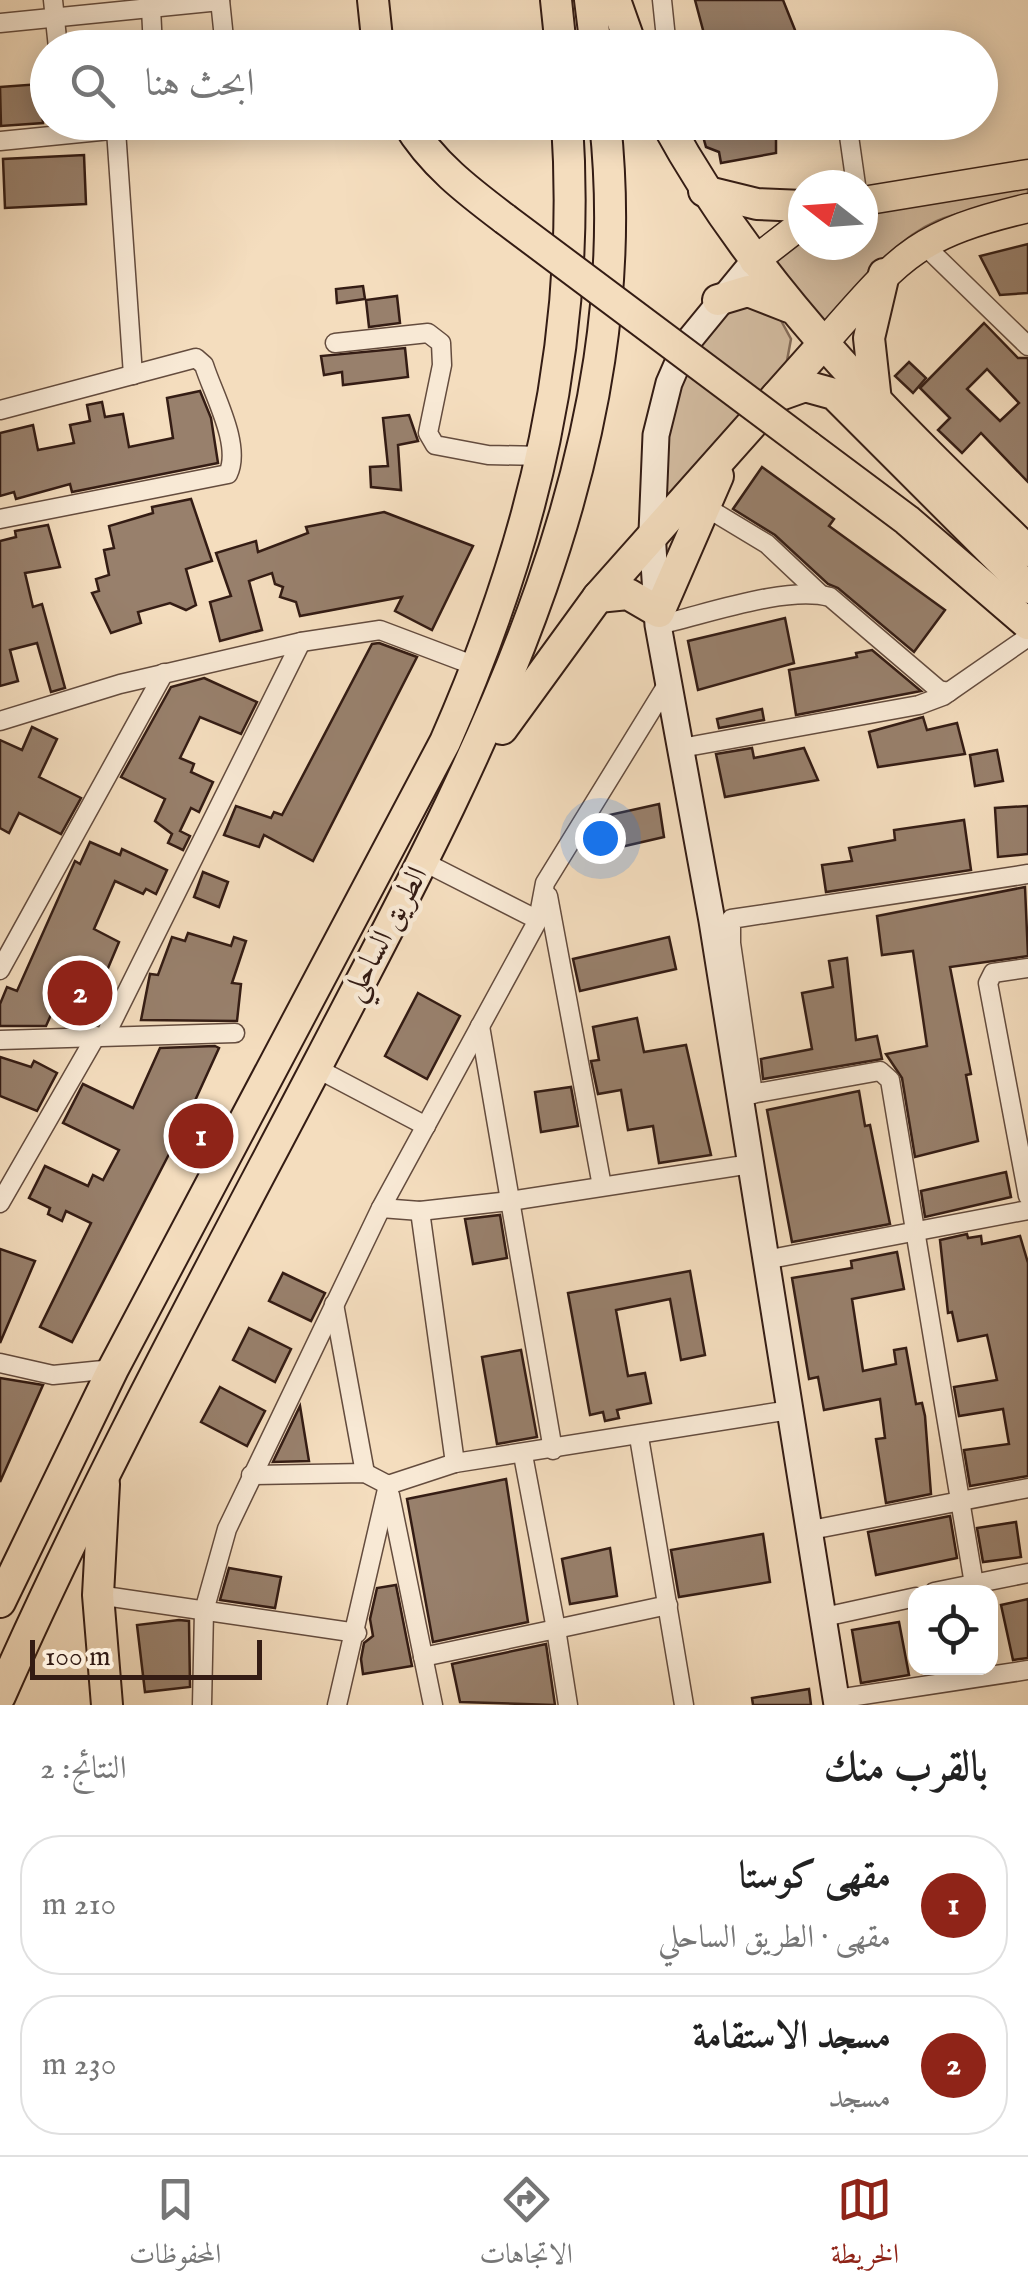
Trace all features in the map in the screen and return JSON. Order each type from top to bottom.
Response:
[{"type":"highway","points":[[373,0],[376,30]]},
{"type":"highway","points":[[556,0],[559,30]]},
{"type":"highway","points":[[590,0],[594,30]]},
{"type":"highway","points":[[615,0],[626,30]]},
{"type":"highway","points":[[418,140],[458,184],[907,520],[1028,624]]},
{"type":"highway","name":"الطريق الساحلي","points":[[0,1602],[113,1369],[409,812],[478,667],[517,559],[544,456],[566,302],[572,195],[568,140]]},
{"type":"highway","name":"الطريق الساحلي","points":[[0,1696],[104,1476],[456,799],[536,610],[591,414],[608,231],[605,140]]},
{"type":"highway","points":[[676,140],[704,191],[792,308],[877,404],[1028,551]]},
{"type":"highway","points":[[704,191],[757,204],[788,205]]},
{"type":"highway","points":[[877,404],[869,338],[884,274]]},
{"type":"highway","points":[[718,300],[738,292],[758,292],[792,308]]},
{"type":"highway","points":[[456,799],[555,652],[598,596],[823,344]]},
{"type":"highway","points":[[777,396],[805,386],[834,394],[1028,588]]},
{"type":"highway","points":[[598,596],[628,594],[658,619],[730,451]]},
{"type":"highway","points":[[104,1476],[98,1595],[107,1705]]},
{"type":"main road","points":[[878,199],[1028,174]]},
{"type":"main road","points":[[823,344],[884,274],[922,243],[966,223],[1028,208]]},
{"type":"main road","points":[[754,261],[788,235]]},
{"type":"street","points":[[662,0],[665,30]]},
{"type":"street","points":[[0,23],[54,9],[150,8],[220,1],[224,30]]},
{"type":"street","points":[[150,8],[152,30]]},
{"type":"street","points":[[0,140],[30,135]]},
{"type":"street","points":[[117,140],[132,375]]},
{"type":"street","points":[[850,140],[854,170]]},
{"type":"street","points":[[922,243],[1028,346]]},
{"type":"street","points":[[746,1095],[658,619],[652,532],[656,435],[669,384],[686,344],[718,300],[754,261]]},
{"type":"street","points":[[336,343],[428,332],[442,343],[442,365],[428,433],[434,444],[488,455],[544,456]]},
{"type":"street","points":[[0,410],[196,358],[204,365],[231,446],[228,474],[0,518]]},
{"type":"street","points":[[704,506],[768,544],[820,594]]},
{"type":"street","points":[[658,619],[792,595],[820,594],[830,597],[939,690],[949,692]]},
{"type":"street","points":[[0,720],[164,673],[302,642],[380,630],[478,667]]},
{"type":"street","points":[[682,748],[920,705],[949,692],[1028,637]]},
{"type":"street","points":[[0,1203],[101,1036],[302,642]]},
{"type":"street","points":[[0,970],[164,673]]},
{"type":"street","points":[[202,1705],[204,1610],[227,1529],[251,1475],[381,1208],[538,920],[545,884],[670,680]]},
{"type":"street","points":[[424,862],[538,920]]},
{"type":"street","points":[[1028,874],[731,920],[751,1164],[837,1702],[1028,1670]]},
{"type":"street","points":[[545,884],[602,1186]]},
{"type":"street","points":[[1028,968],[993,973],[988,983],[1028,1196]]},
{"type":"street","points":[[480,1026],[553,1450]]},
{"type":"street","points":[[0,1040],[234,1032]]},
{"type":"street","points":[[316,1068],[426,1126]]},
{"type":"street","points":[[746,1095],[880,1071],[886,1074],[974,1584]]},
{"type":"street","points":[[381,1208],[420,1211],[510,1201],[751,1164]]},
{"type":"street","points":[[766,1260],[1028,1210]]},
{"type":"street","points":[[420,1211],[455,1463]]},
{"type":"street","points":[[334,1304],[364,1473]]},
{"type":"street","points":[[0,1362],[53,1375],[113,1369]]},
{"type":"street","points":[[251,1475],[364,1473],[388,1485],[455,1463],[640,1437],[790,1410]]},
{"type":"street","points":[[640,1437],[684,1705]]},
{"type":"street","points":[[523,1454],[568,1705]]},
{"type":"street","points":[[336,1705],[357,1632],[388,1485]]},
{"type":"street","points":[[388,1485],[433,1705]]},
{"type":"street","points":[[812,1530],[1028,1488]]},
{"type":"street","points":[[969,1585],[1028,1572]]},
{"type":"street","points":[[98,1595],[357,1632]]},
{"type":"street","points":[[824,1616],[908,1598]]},
{"type":"street","points":[[423,1658],[668,1605]]},
{"type":"shaded area","points":[[1028,185],[1028,200],[937,221],[904,241],[823,327],[767,264],[788,246],[788,260],[878,260],[878,208]]},
{"type":"shaded area","points":[[738,302],[778,315],[791,339],[786,366],[664,504],[657,462],[674,395],[705,327]]},
{"type":"building","points":[[695,0],[783,0],[795,30],[703,30]]},
{"type":"building","points":[[30,85],[30,124],[1,126],[0,87]]},
{"type":"building","points":[[704,140],[776,140],[776,153],[721,163],[719,152],[706,147]]},
{"type":"building","points":[[84,155],[86,204],[5,208],[3,159]]},
{"type":"building","points":[[1028,244],[1028,293],[1000,295],[980,256]]},
{"type":"building","points":[[363,286],[365,299],[337,303],[336,289]]},
{"type":"building","points":[[397,296],[400,323],[369,327],[366,300]]},
{"type":"building","points":[[984,323],[1018,358],[1028,358],[1028,482],[981,433],[962,453],[938,430],[950,418],[920,388]],"holes":[[[987,369],[1019,403],[1000,421],[967,389]]]},
{"type":"building","points":[[405,348],[408,377],[343,385],[342,372],[324,375],[321,356]]},
{"type":"building","points":[[909,362],[926,378],[913,393],[895,376]]},
{"type":"building","points":[[200,391],[211,418],[218,463],[72,492],[70,484],[16,499],[14,492],[0,496],[0,433],[33,425],[38,450],[74,443],[70,425],[90,421],[87,405],[102,402],[105,417],[123,414],[129,447],[173,438],[167,398]]},
{"type":"building","points":[[409,415],[418,441],[398,445],[401,490],[371,487],[370,467],[388,466],[383,418]]},
{"type":"building","points":[[762,467],[834,519],[829,526],[945,610],[914,652],[838,588],[828,584],[775,535],[733,509]]},
{"type":"building","points":[[191,499],[212,561],[186,569],[196,605],[186,610],[170,603],[138,612],[141,623],[111,633],[92,593],[99,591],[96,579],[109,575],[104,550],[114,548],[109,526],[153,513],[152,507]]},
{"type":"building","points":[[384,512],[473,546],[432,630],[395,611],[402,597],[300,616],[296,602],[280,597],[283,587],[275,584],[272,573],[249,581],[262,630],[220,641],[210,602],[231,596],[216,553],[256,541],[258,552],[308,533],[306,527]]},
{"type":"building","points":[[48,525],[60,567],[25,573],[33,607],[42,604],[65,688],[51,692],[37,643],[10,650],[18,681],[0,686],[0,541],[16,537],[15,531]]},
{"type":"building","points":[[785,618],[794,663],[698,690],[688,641]]},
{"type":"building","points":[[372,644],[417,657],[313,861],[264,835],[259,847],[224,835],[236,806],[271,818],[274,812],[282,815]]},
{"type":"building","points":[[872,650],[921,691],[796,715],[789,670],[857,657],[856,653]]},
{"type":"building","points":[[204,678],[257,702],[241,734],[200,717],[180,758],[194,764],[191,772],[213,782],[199,812],[191,808],[180,831],[190,836],[183,850],[168,843],[172,834],[155,821],[165,799],[121,777],[171,687]]},
{"type":"building","points":[[762,709],[764,720],[719,728],[717,719]]},
{"type":"building","points":[[923,717],[927,730],[957,723],[965,754],[878,767],[869,732]]},
{"type":"building","points":[[32,727],[57,739],[39,777],[81,798],[61,834],[19,813],[9,833],[0,828],[0,740],[22,750]]},
{"type":"building","points":[[752,748],[754,758],[804,748],[818,780],[725,797],[716,754]]},
{"type":"building","points":[[997,750],[1003,781],[975,786],[970,755]]},
{"type":"building","points":[[659,804],[664,837],[595,853],[592,839],[604,831],[605,816]]},
{"type":"building","points":[[1028,806],[1028,854],[998,857],[995,808]]},
{"type":"building","points":[[964,820],[971,870],[826,892],[822,865],[852,861],[849,848],[895,840],[894,830]]},
{"type":"building","points":[[90,842],[120,855],[122,849],[167,870],[156,894],[146,889],[143,894],[115,881],[94,929],[119,942],[103,980],[115,988],[98,1023],[58,999],[46,1026],[0,1026],[0,1004],[7,987],[17,991],[75,861],[80,864]]},
{"type":"building","points":[[203,872],[228,882],[219,907],[194,897]]},
{"type":"building","points":[[1025,887],[1028,956],[950,967],[971,1074],[966,1075],[978,1141],[915,1157],[902,1078],[886,1054],[927,1046],[913,951],[882,955],[877,916]]},
{"type":"building","points":[[188,933],[231,946],[234,937],[246,941],[232,983],[241,984],[237,1021],[141,1020],[150,974],[158,975],[172,937],[185,941]]},
{"type":"building","points":[[669,937],[676,969],[580,991],[573,959]]},
{"type":"building","points":[[847,958],[856,1040],[877,1036],[882,1059],[763,1079],[761,1059],[812,1049],[802,993],[833,987],[829,961]]},
{"type":"building","points":[[418,993],[460,1016],[427,1079],[385,1056]]},
{"type":"building","points":[[637,1018],[644,1052],[686,1045],[711,1155],[659,1163],[653,1126],[628,1130],[621,1090],[598,1094],[591,1061],[599,1060],[593,1027]]},
{"type":"building","points":[[160,1048],[219,1048],[183,1127],[72,1342],[40,1327],[91,1223],[66,1211],[62,1221],[48,1214],[50,1208],[29,1198],[45,1166],[88,1186],[93,1175],[103,1180],[119,1150],[63,1123],[83,1084],[133,1108]]},
{"type":"building","points":[[0,1057],[31,1067],[34,1061],[57,1073],[37,1111],[0,1096]]},
{"type":"building","points":[[571,1087],[578,1126],[541,1132],[535,1092]]},
{"type":"building","points":[[859,1091],[890,1224],[792,1242],[767,1110]]},
{"type":"building","points":[[1006,1172],[1011,1197],[925,1217],[921,1191]]},
{"type":"building","points":[[500,1215],[507,1258],[473,1264],[465,1219]]},
{"type":"building","points":[[967,1234],[968,1238],[981,1236],[982,1244],[1020,1236],[1028,1263],[1028,1476],[970,1486],[964,1450],[1009,1444],[1003,1409],[959,1416],[954,1387],[997,1380],[987,1335],[958,1341],[952,1312],[948,1313],[940,1240]]},
{"type":"building","points":[[0,1249],[35,1261],[0,1343]]},
{"type":"building","points":[[897,1252],[904,1289],[852,1299],[863,1371],[896,1364],[894,1350],[906,1348],[916,1404],[922,1403],[925,1416],[931,1494],[886,1503],[876,1439],[885,1438],[880,1399],[824,1410],[818,1377],[809,1379],[792,1278],[852,1268],[851,1261]]},
{"type":"building","points":[[690,1271],[705,1355],[681,1360],[670,1299],[616,1310],[628,1376],[645,1373],[651,1403],[617,1410],[619,1418],[605,1421],[603,1412],[590,1415],[568,1293]]},
{"type":"building","points":[[283,1273],[325,1293],[311,1321],[269,1301]]},
{"type":"building","points":[[249,1328],[291,1349],[275,1382],[233,1360]]},
{"type":"building","points":[[521,1350],[537,1437],[497,1444],[482,1357]]},
{"type":"building","points":[[0,1378],[43,1385],[0,1482]]},
{"type":"building","points":[[220,1387],[265,1411],[247,1446],[201,1422]]},
{"type":"building","points":[[300,1406],[309,1461],[273,1462]]},
{"type":"building","points":[[506,1479],[528,1622],[433,1642],[407,1499]]},
{"type":"building","points":[[950,1516],[957,1558],[876,1575],[868,1532]]},
{"type":"building","points":[[1016,1522],[1021,1557],[983,1562],[977,1528]]},
{"type":"building","points":[[763,1534],[770,1582],[679,1597],[671,1550]]},
{"type":"building","points":[[610,1548],[617,1596],[570,1604],[562,1559]]},
{"type":"building","points":[[229,1568],[281,1577],[275,1608],[220,1600]]},
{"type":"building","points":[[396,1585],[412,1666],[363,1674],[361,1659],[364,1643],[373,1636],[370,1619],[377,1588]]},
{"type":"building","points":[[1028,1599],[1028,1658],[1013,1660],[1001,1605]]},
{"type":"building","points":[[189,1621],[190,1687],[145,1692],[137,1625]]},
{"type":"building","points":[[899,1622],[909,1675],[861,1683],[852,1630]]},
{"type":"building","points":[[546,1644],[555,1705],[460,1702],[452,1664]]},
{"type":"building","points":[[809,1689],[811,1705],[753,1705],[752,1698]]},
{"type":"place","name":"مسجد الاستقامة","points":[[80,993]]},
{"type":"place","name":"مقهى كوستا","points":[[201,1136]]}]
